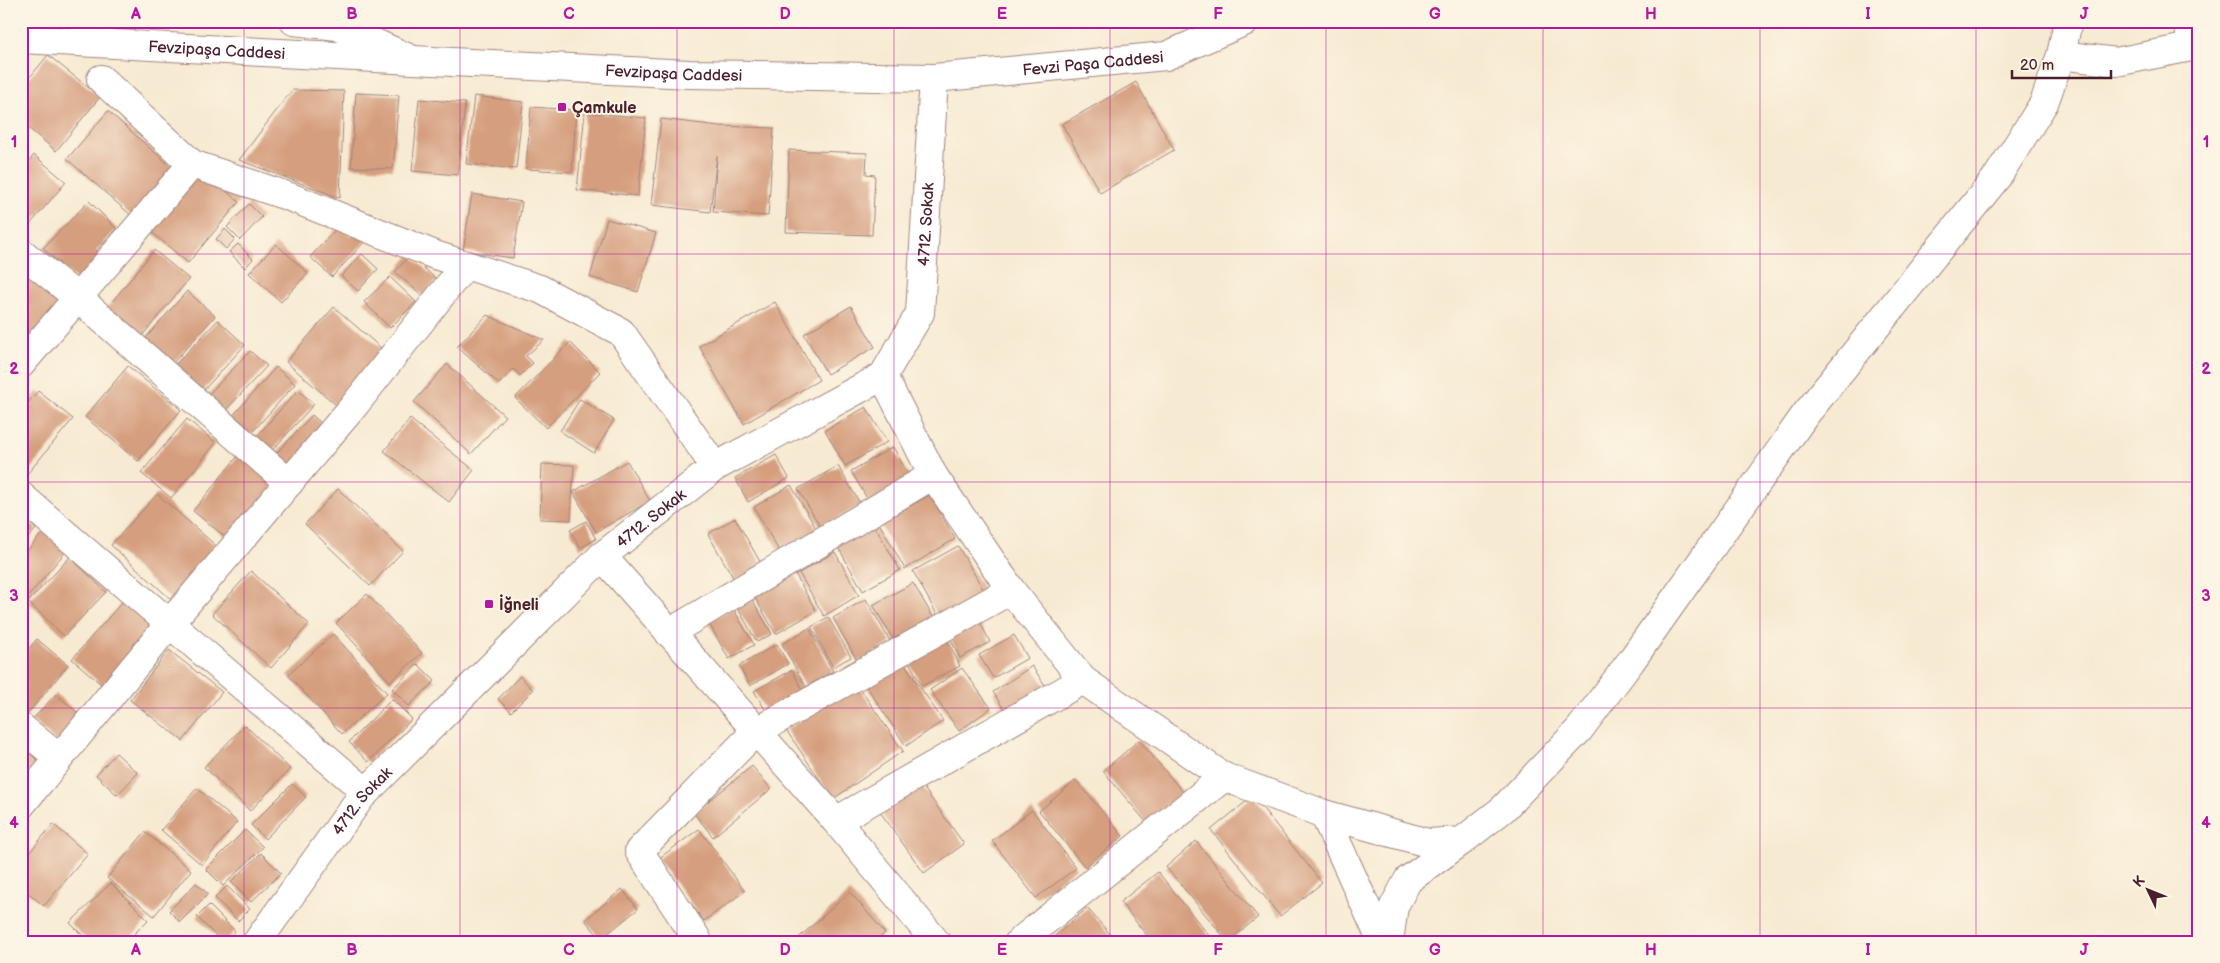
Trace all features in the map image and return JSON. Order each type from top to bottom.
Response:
[{"type":"street","name":"Fevzipaşa Caddesi","points":[[294,21],[337,26],[413,60]]},
{"type":"street","name":"Fevzi Paşa Caddesi","points":[[934,78],[1166,56],[1246,21]]},
{"type":"street","points":[[1389,942],[1394,906],[1408,880],[1503,809],[1579,730],[1636,654],[1805,415],[1997,177],[2044,103],[2062,55],[2068,21]]},
{"type":"street","name":"Fevzipaşa Caddesi","points":[[21,39],[688,74],[934,78]]},
{"type":"street","points":[[2062,55],[2116,62],[2193,39]]},
{"type":"street","name":"4712. Sokak","points":[[257,942],[366,792],[602,556],[715,467],[883,376],[920,313],[934,78]]},
{"type":"street","points":[[101,79],[192,164],[290,197],[435,255],[540,289],[620,332],[715,467]]},
{"type":"street","points":[[21,364],[76,297],[192,164]]},
{"type":"street","points":[[21,252],[76,297],[289,483]]},
{"type":"street","points":[[21,805],[170,622],[353,407],[465,265]]},
{"type":"street","points":[[883,376],[932,475],[1011,590],[1083,680],[1224,777],[1324,814],[1428,843],[1462,841]]},
{"type":"street","points":[[669,633],[932,475]]},
{"type":"street","points":[[21,496],[366,792]]},
{"type":"street","points":[[602,556],[836,821],[936,942]]},
{"type":"street","points":[[697,939],[639,851],[756,732],[1011,590]]},
{"type":"street","points":[[836,821],[1083,680]]},
{"type":"street","points":[[21,727],[59,758]]},
{"type":"street","points":[[1019,942],[1224,777]]},
{"type":"street","points":[[1324,814],[1382,942]]},
{"type":"building","points":[[48,55],[100,97],[56,151],[21,122],[21,88]]},
{"type":"building","points":[[1136,82],[1174,150],[1100,193],[1062,124]]},
{"type":"building","points":[[292,90],[344,91],[340,198],[239,160]]},
{"type":"building","points":[[356,93],[399,95],[393,169],[351,167]]},
{"type":"building","points":[[474,96],[523,102],[516,169],[466,164]]},
{"type":"building","points":[[419,99],[465,103],[458,175],[412,171]]},
{"type":"building","points":[[531,107],[576,110],[572,172],[526,169]]},
{"type":"building","points":[[108,111],[175,170],[133,217],[67,159]]},
{"type":"building","points":[[585,112],[646,118],[638,196],[577,190]]},
{"type":"building","points":[[661,119],[719,126],[774,128],[768,216],[713,212],[717,156],[710,212],[651,205]]},
{"type":"building","points":[[789,150],[867,153],[866,174],[875,175],[872,235],[786,232]]},
{"type":"building","points":[[34,155],[66,182],[21,235],[21,170]]},
{"type":"building","points":[[199,168],[239,202],[188,263],[148,229]]},
{"type":"building","points":[[472,194],[522,202],[513,258],[463,251]]},
{"type":"building","points":[[89,201],[117,229],[96,251],[101,257],[78,281],[43,248]]},
{"type":"building","points":[[249,204],[262,217],[240,240],[227,227]]},
{"type":"building","points":[[607,219],[656,233],[638,292],[590,277]]},
{"type":"building","points":[[339,226],[351,237],[357,230],[367,239],[332,277],[310,257]]},
{"type":"building","points":[[225,229],[235,239],[226,249],[216,239]]},
{"type":"building","points":[[238,244],[253,259],[245,268],[229,252]]},
{"type":"building","points":[[276,244],[308,273],[281,302],[249,273]]},
{"type":"building","points":[[154,250],[189,279],[142,336],[107,308]]},
{"type":"building","points":[[362,254],[378,269],[358,291],[341,276]]},
{"type":"building","points":[[410,255],[437,280],[423,296],[395,272]]},
{"type":"building","points":[[21,267],[63,301],[21,353]]},
{"type":"building","points":[[390,277],[416,302],[390,328],[364,302]]},
{"type":"building","points":[[187,291],[215,316],[172,364],[144,340]]},
{"type":"building","points":[[775,302],[819,380],[744,424],[699,346]]},
{"type":"building","points":[[851,306],[875,347],[827,374],[804,334]]},
{"type":"building","points":[[334,307],[389,355],[342,410],[286,362]]},
{"type":"building","points":[[487,315],[544,340],[526,356],[533,363],[520,376],[513,369],[499,384],[457,347]]},
{"type":"building","points":[[218,320],[245,345],[202,392],[174,366]]},
{"type":"building","points":[[570,342],[600,372],[546,428],[515,398]]},
{"type":"building","points":[[250,351],[267,366],[224,412],[207,396]]},
{"type":"building","points":[[447,364],[505,416],[471,454],[414,402]]},
{"type":"building","points":[[128,366],[181,410],[138,461],[85,417]]},
{"type":"building","points":[[276,367],[295,384],[248,437],[229,420]]},
{"type":"building","points":[[298,390],[314,404],[270,453],[254,439]]},
{"type":"building","points":[[38,391],[73,419],[23,479],[21,477],[21,411]]},
{"type":"building","points":[[580,399],[614,420],[594,453],[560,431]]},
{"type":"building","points":[[866,407],[887,442],[845,466],[825,430]]},
{"type":"building","points":[[312,415],[329,430],[290,473],[273,457]]},
{"type":"building","points":[[187,419],[216,443],[171,498],[141,473]]},
{"type":"building","points":[[410,419],[474,470],[449,502],[384,451]]},
{"type":"building","points":[[893,447],[913,483],[872,507],[851,471]]},
{"type":"building","points":[[242,451],[278,481],[229,540],[193,511]]},
{"type":"building","points":[[776,455],[789,478],[748,502],[735,478]]},
{"type":"building","points":[[627,461],[650,501],[596,532],[573,492]]},
{"type":"building","points":[[542,464],[574,465],[571,520],[540,519]]},
{"type":"building","points":[[838,466],[861,505],[821,528],[798,489]]},
{"type":"building","points":[[791,485],[818,532],[780,553],[754,507]]},
{"type":"building","points":[[338,489],[403,551],[370,586],[305,524]]},
{"type":"building","points":[[157,494],[222,551],[175,603],[111,545]]},
{"type":"building","points":[[930,495],[955,539],[905,569],[879,523]]},
{"type":"building","points":[[21,515],[36,529],[21,546]]},
{"type":"building","points":[[735,518],[762,565],[735,581],[708,534]]},
{"type":"building","points":[[586,521],[596,539],[580,548],[570,530]]},
{"type":"building","points":[[873,523],[900,570],[863,591],[837,545]]},
{"type":"building","points":[[44,531],[66,551],[21,605],[21,558]]},
{"type":"building","points":[[958,546],[986,594],[940,620],[913,571]]},
{"type":"building","points":[[835,552],[859,595],[824,616],[799,573]]},
{"type":"building","points":[[70,557],[106,592],[64,636],[28,602]]},
{"type":"building","points":[[251,571],[309,624],[271,668],[212,614]]},
{"type":"building","points":[[794,572],[816,611],[776,634],[754,596]]},
{"type":"building","points":[[913,583],[936,622],[896,644],[873,605]]},
{"type":"building","points":[[367,594],[422,653],[390,682],[336,623]]},
{"type":"building","points":[[752,599],[772,634],[757,642],[737,607]]},
{"type":"building","points":[[866,599],[891,643],[858,662],[833,618]]},
{"type":"building","points":[[123,601],[159,631],[108,690],[72,659]]},
{"type":"building","points":[[733,608],[754,645],[729,659],[708,622]]},
{"type":"building","points":[[828,617],[851,657],[833,667],[811,627]]},
{"type":"building","points":[[978,618],[990,642],[960,658],[948,634]]},
{"type":"building","points":[[809,628],[833,671],[806,687],[782,644]]},
{"type":"building","points":[[333,634],[387,693],[342,734],[288,675]]},
{"type":"building","points":[[1014,635],[1028,658],[993,678],[979,655]]},
{"type":"building","points":[[946,637],[960,666],[922,686],[907,658]]},
{"type":"building","points":[[37,639],[68,665],[24,718],[21,716],[21,658]]},
{"type":"building","points":[[777,644],[788,664],[750,686],[739,666]]},
{"type":"building","points":[[169,650],[222,692],[183,741],[130,700]]},
{"type":"building","points":[[900,657],[943,721],[906,746],[863,681]]},
{"type":"building","points":[[418,664],[435,681],[409,706],[392,689]]},
{"type":"building","points":[[1032,666],[1047,688],[1008,715],[993,692]]},
{"type":"building","points":[[962,668],[991,708],[959,731],[930,690]]},
{"type":"building","points":[[792,670],[802,689],[766,711],[754,691]]},
{"type":"building","points":[[520,676],[533,690],[511,712],[498,699]]},
{"type":"building","points":[[856,683],[903,751],[833,799],[786,730]]},
{"type":"building","points":[[56,694],[85,719],[61,746],[32,720]]},
{"type":"building","points":[[392,699],[412,719],[368,762],[349,742]]},
{"type":"building","points":[[245,725],[290,769],[250,811],[204,767]]},
{"type":"building","points":[[1139,740],[1183,792],[1147,823],[1103,771]]},
{"type":"building","points":[[21,745],[47,769],[21,797]]},
{"type":"building","points":[[116,753],[138,773],[117,795],[96,775]]},
{"type":"building","points":[[752,766],[771,789],[713,837],[694,813]]},
{"type":"building","points":[[918,780],[964,844],[924,873],[878,809]]},
{"type":"building","points":[[1076,780],[1123,836],[1085,867],[1039,811]]},
{"type":"building","points":[[292,784],[306,797],[265,839],[251,825]]},
{"type":"building","points":[[197,788],[237,822],[202,865],[161,830]]},
{"type":"building","points":[[1253,796],[1322,883],[1280,916],[1211,830]]},
{"type":"building","points":[[1032,810],[1076,868],[1036,898],[992,841]]},
{"type":"building","points":[[53,824],[88,854],[44,906],[21,887],[21,863]]},
{"type":"building","points":[[699,829],[745,891],[704,921],[658,859]]},
{"type":"building","points":[[245,830],[263,847],[223,886],[206,869]]},
{"type":"building","points":[[145,832],[191,870],[154,916],[107,878]]},
{"type":"building","points":[[1196,841],[1258,917],[1228,942],[1166,867]]},
{"type":"building","points":[[261,853],[281,873],[251,902],[231,882]]},
{"type":"building","points":[[1158,872],[1211,938],[1205,942],[1152,942],[1120,902]]},
{"type":"building","points":[[111,883],[148,920],[126,942],[89,942],[70,923]]},
{"type":"building","points":[[196,883],[208,894],[180,922],[169,911]]},
{"type":"building","points":[[227,886],[250,909],[238,921],[215,898]]},
{"type":"building","points":[[622,889],[638,909],[601,939],[585,920]]},
{"type":"building","points":[[850,892],[885,933],[875,942],[794,942]]},
{"type":"building","points":[[209,905],[235,931],[225,942],[222,942],[197,917]]},
{"type":"building","points":[[1087,908],[1117,942],[1048,942]]},
{"type":"place","name":"Çamkule","points":[[562,107]]},
{"type":"place","name":"İğneli","points":[[489,604]]}]
